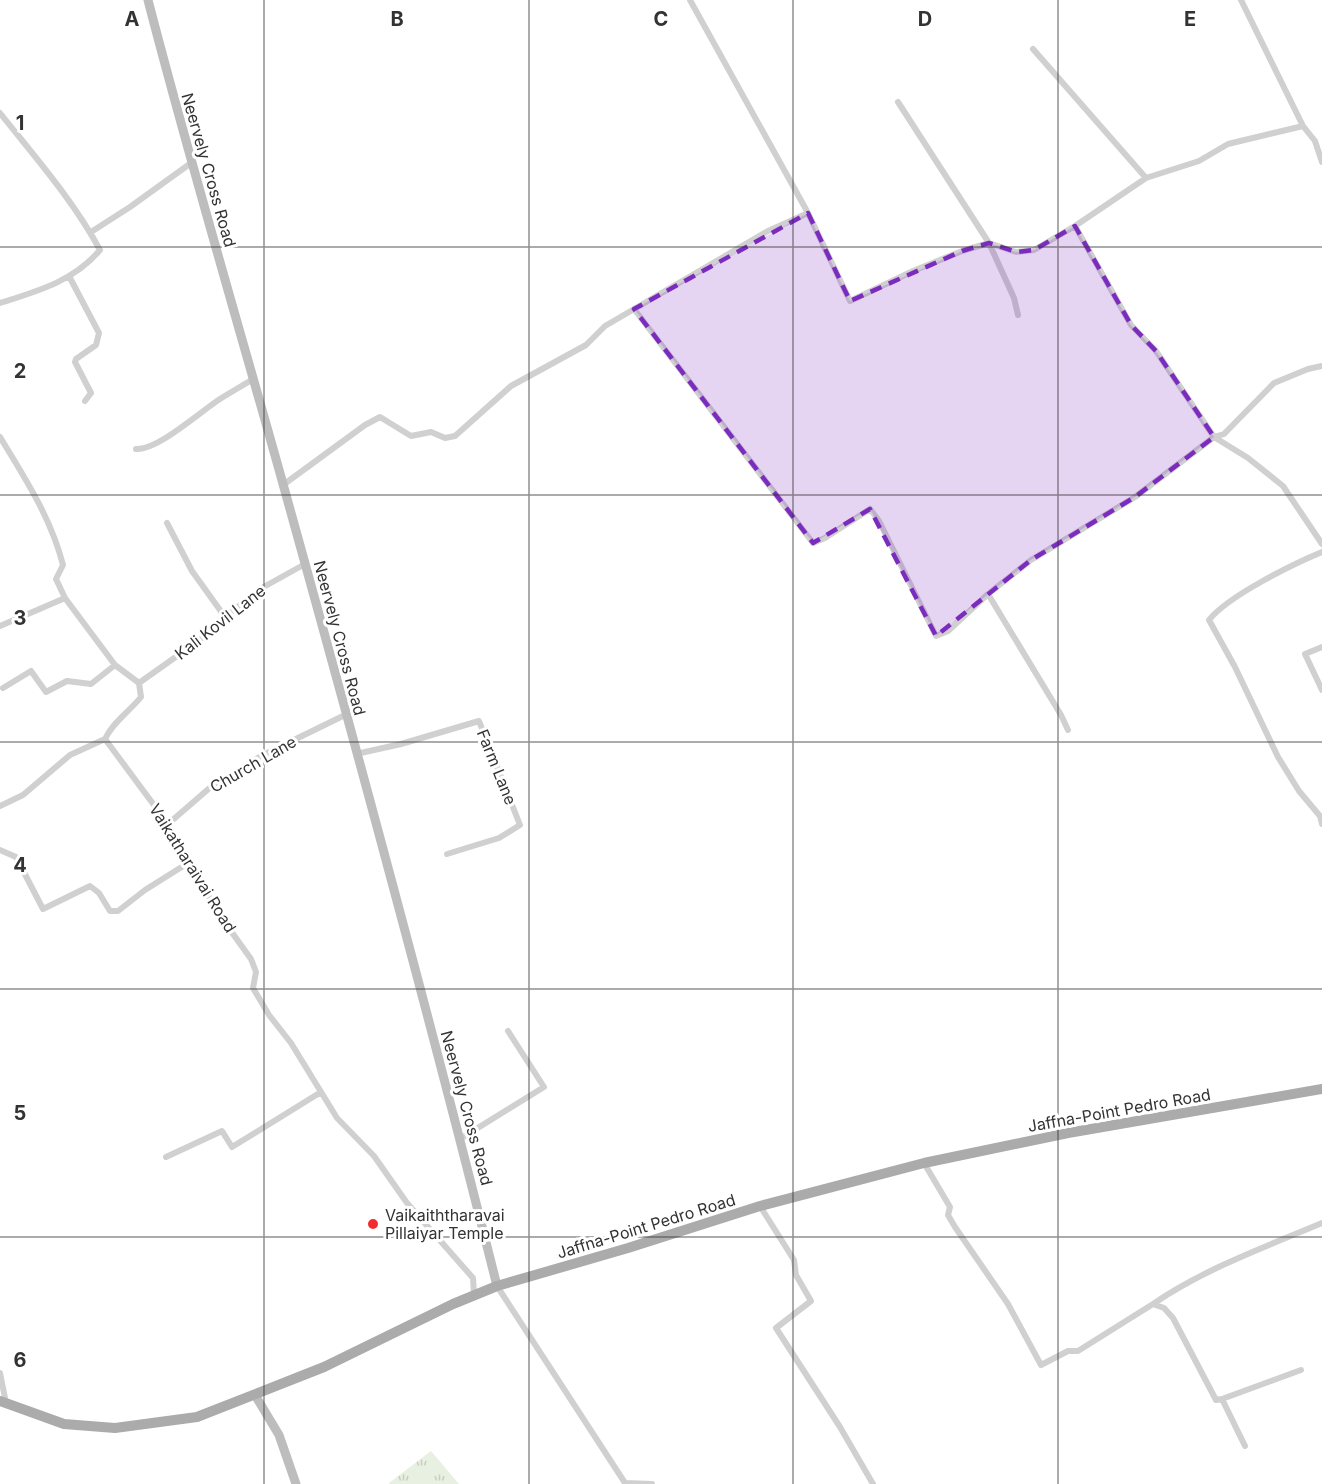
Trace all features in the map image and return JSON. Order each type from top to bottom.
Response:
[{"type":"main road","name":"Jaffna-Point Pedro Road","points":[[3,1402],[64,1424],[115,1428],[197,1417],[324,1367],[497,1286],[760,1206],[924,1162],[1068,1133],[1322,1089]]},
{"type":"street","name":"Neervely Cross Road","points":[[148,0],[191,163],[283,485],[460,1139],[497,1286]]},
{"type":"street","points":[[690,0],[808,213],[850,301],[923,267],[989,243],[1016,252],[1034,250],[1075,226],[1146,178],[1199,161],[1228,144],[1304,126]]},
{"type":"street","points":[[1241,0],[1304,126],[1315,141],[1322,162]]},
{"type":"street","points":[[1033,49],[1146,178]]},
{"type":"street","points":[[898,102],[989,243],[1014,298],[1018,315]]},
{"type":"street","points":[[0,113],[48,172],[91,232],[100,250],[93,258],[55,285],[0,303]]},
{"type":"street","points":[[91,232],[191,163]]},
{"type":"street","points":[[283,485],[365,425],[380,417],[411,436],[431,432],[445,438],[455,436],[511,386],[586,345],[605,326],[768,231],[808,213]]},
{"type":"street","points":[[1075,226],[1131,325],[1156,351],[1214,437],[1248,458],[1283,486],[1322,544]]},
{"type":"street","points":[[69,276],[99,333],[96,345],[75,362],[91,393],[85,401]]},
{"type":"street","points":[[634,309],[813,543],[825,538],[870,509],[879,521],[936,636],[948,631],[988,594],[1031,560],[1135,497],[1214,437],[1224,434],[1274,383],[1308,369],[1322,366]]},
{"type":"street","points":[[136,449],[143,450],[166,437],[253,379]]},
{"type":"street","points":[[0,437],[42,508],[58,542],[63,565],[56,579],[65,598],[115,665],[139,683],[141,697],[129,712],[110,727],[105,739],[70,755],[23,795],[0,806]]},
{"type":"street","points":[[166,523],[192,571],[225,617]]},
{"type":"street","points":[[1322,552],[1299,562],[1216,610],[1209,620],[1236,667],[1278,757],[1299,791],[1321,814],[1322,824]]},
{"type":"street","name":"Kali Kovil Lane","points":[[139,683],[208,634],[260,589],[304,564]]},
{"type":"street","points":[[988,594],[1068,730]]},
{"type":"street","points":[[0,626],[65,598]]},
{"type":"street","points":[[1322,647],[1305,654],[1322,690]]},
{"type":"street","points":[[3,688],[31,671],[46,692],[67,681],[91,684],[115,665]]},
{"type":"street","name":"Church Lane","points":[[168,824],[213,785],[261,756],[345,715]]},
{"type":"street","name":"Farm Lane","points":[[356,754],[401,744],[478,721],[520,825],[499,838],[447,854]]},
{"type":"street","name":"Vaikatharaivai Road","points":[[105,739],[168,824],[188,863],[251,959],[256,972],[253,988],[269,1015],[291,1043],[337,1118],[374,1156],[407,1203],[473,1278],[474,1295]]},
{"type":"street","points":[[0,850],[16,857],[43,909],[90,886],[99,893],[110,911],[118,911],[145,890],[188,863]]},
{"type":"street","points":[[460,1139],[544,1087],[508,1031]]},
{"type":"street","points":[[166,1157],[222,1131],[232,1147],[321,1092]]},
{"type":"street","points":[[924,1162],[950,1207],[948,1215],[1008,1304],[1041,1365],[1068,1351],[1078,1351],[1172,1291],[1322,1223]]},
{"type":"street","points":[[760,1206],[794,1260],[796,1275],[811,1301],[776,1328],[840,1427],[873,1484]]},
{"type":"street","points":[[497,1286],[625,1483],[651,1484]]},
{"type":"street","points":[[1153,1304],[1164,1308],[1173,1318],[1216,1401],[1301,1370]]},
{"type":"street","points":[[0,1373],[3,1402]]},
{"type":"street","points":[[255,1395],[279,1435],[296,1484]]},
{"type":"street","points":[[1222,1399],[1245,1446]]},
{"type":"highlighted area","points":[[808,213],[850,301],[962,251],[989,243],[1016,252],[1034,250],[1075,226],[1131,325],[1156,351],[1214,437],[1135,497],[1031,560],[936,636],[870,509],[813,543],[634,309]]},
{"type":"green space","points":[[431,1451],[459,1484],[389,1484],[389,1483]]},
{"type":"place","name":"Vaikaiththaravai Pillaiyar Temple","points":[[373,1224]]}]
